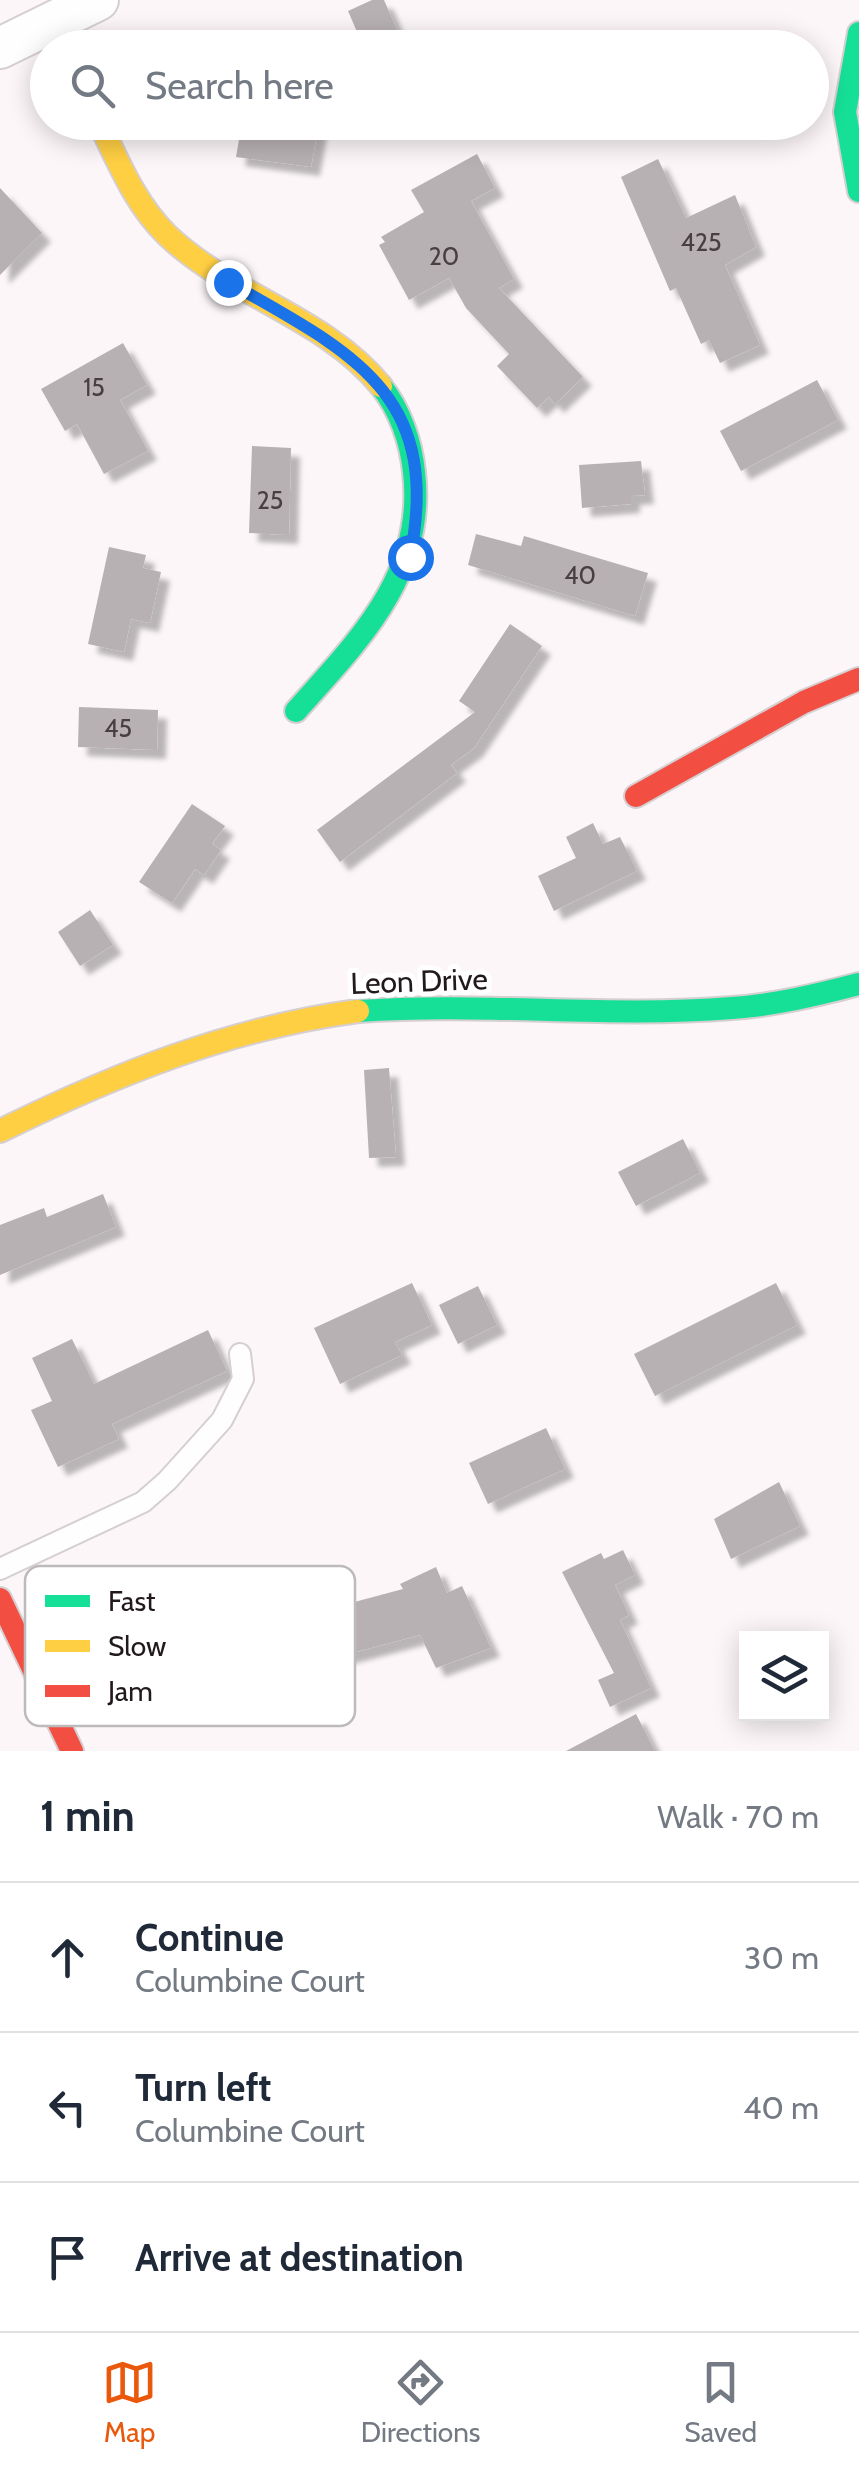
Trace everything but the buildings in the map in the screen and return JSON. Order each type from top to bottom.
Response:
[{"type":"street","points":[[63,30],[98,0]]},
{"type":"street","points":[[859,33],[847,70],[842,110],[846,152],[859,191]]},
{"type":"street","points":[[0,48],[30,42]]},
{"type":"street","points":[[108,140],[132,190],[162,229],[228,282],[340,346],[369,372],[393,404],[408,437],[418,478],[418,515],[410,557],[392,595],[296,711]]},
{"type":"street","points":[[636,796],[804,702],[859,680]]},
{"type":"street","name":"Leon Drive","points":[[0,1130],[120,1071],[208,1040],[286,1021],[361,1010],[445,1007],[658,1015],[747,1008],[859,984]]},
{"type":"street","points":[[0,1598],[25,1651]]},
{"type":"street","points":[[60,1726],[72,1751]]},
{"type":"lane","points":[[0,1569],[143,1502],[167,1481],[222,1420],[242,1379],[240,1354]]},
{"type":"traffic: fast","points":[[859,33],[845,112],[859,191]]},
{"type":"traffic: fast","points":[[296,711],[343,658],[383,604],[409,543],[415,509],[414,472],[399,416],[381,386]]},
{"type":"traffic: fast","points":[[358,1011],[685,1011],[764,1005],[859,984]]},
{"type":"traffic: slow","points":[[107,140],[136,196],[167,235],[220,275],[333,342],[381,386]]},
{"type":"traffic: slow","points":[[0,1131],[174,1056],[264,1029],[358,1011]]},
{"type":"traffic: jam","points":[[636,796],[804,702],[859,679]]},
{"type":"traffic: jam","points":[[0,1599],[25,1652]]},
{"type":"traffic: jam","points":[[60,1726],[72,1751]]},
{"type":"route","points":[[228,282],[340,346],[369,372],[393,404],[408,437],[418,478],[418,515],[410,557]]}]
